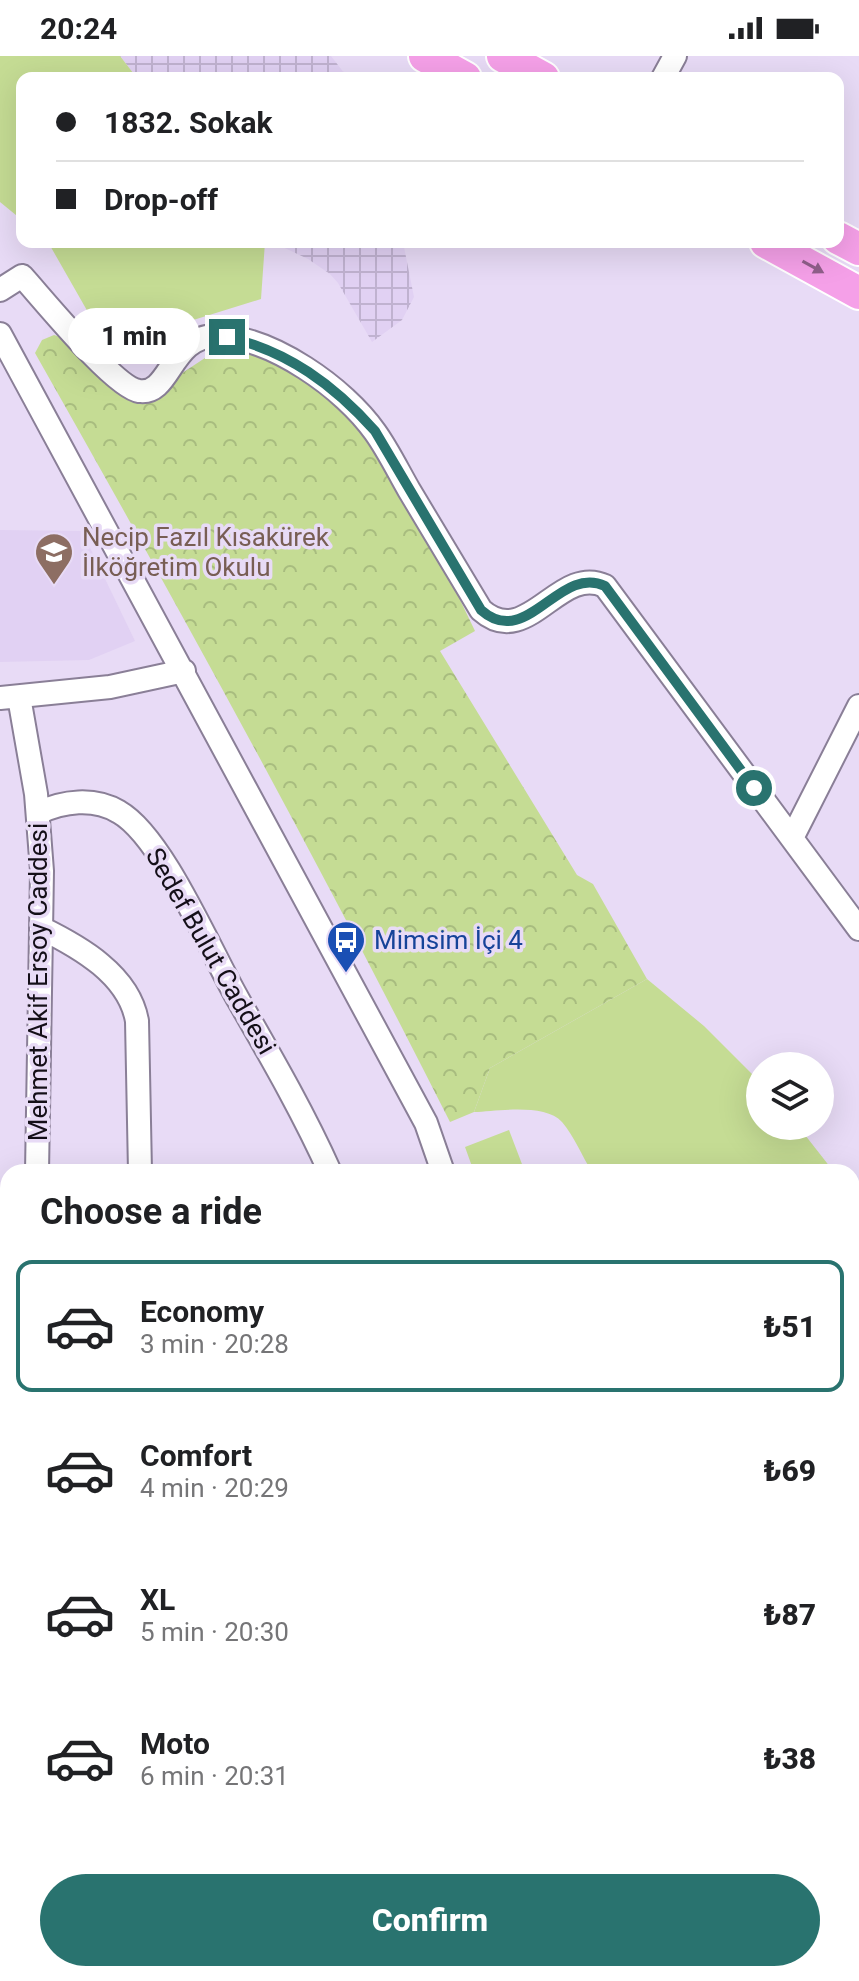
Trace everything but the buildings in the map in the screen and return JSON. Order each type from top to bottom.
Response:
[{"type":"highway","points":[[425,56],[454,72]]},
{"type":"highway","points":[[503,56],[532,72]]},
{"type":"highway","points":[[777,248],[859,293]]},
{"type":"street","points":[[0,290],[22,276],[111,373],[135,391],[146,392],[159,386],[170,364],[182,350],[198,340],[213,336],[264,347],[314,374],[375,431],[481,610],[494,619],[509,622],[523,618],[577,584],[592,582],[605,586],[859,929]]},
{"type":"street","points":[[0,334],[426,1123],[440,1164]]},
{"type":"street","points":[[9,698],[110,687],[184,671]]},
{"type":"street","name":"Mehmet Akif Ersoy Caddesi","points":[[9,698],[38,813],[41,928],[37,1164]]},
{"type":"street","points":[[792,838],[859,706]]},
{"type":"street","name":"Sedef Bulut Caddesi","points":[[38,813],[60,805],[84,803],[113,809],[133,823],[172,876],[290,1089],[326,1164]]},
{"type":"street","points":[[41,928],[96,961],[131,1000],[137,1021],[140,1164]]},
{"type":"shaded area","points":[[120,56],[331,56],[343,72],[132,72]]},
{"type":"shaded area","points":[[285,248],[404,248],[414,297],[402,320],[372,342],[338,283],[308,259]]},
{"type":"shaded area","name":"Necip Fazıl Kısakürek İlköğretim Okulu","points":[[0,530],[82,531],[135,641],[89,660],[0,662]]},
{"type":"green space","points":[[0,56],[120,56],[132,72],[16,72],[16,215],[0,202]]},
{"type":"green space","points":[[51,248],[265,248],[261,299],[174,326],[138,354],[118,354],[105,342]]},
{"type":"green space","points":[[54,335],[69,340],[152,393],[211,354],[188,336],[258,348],[358,416],[451,581],[475,631],[440,651],[577,875],[593,884],[647,979],[490,1068],[474,1112],[450,1122],[247,735],[35,353],[42,340]]},
{"type":"green space","points":[[647,979],[704,1026],[746,1068],[746,1140],[809,1140],[828,1164],[587,1164],[570,1133],[554,1116],[533,1110],[474,1112],[490,1068]]},
{"type":"green space","points":[[509,1130],[522,1164],[471,1164],[465,1147]]},
{"type":"place","name":"Necip Fazıl Kısakürek İlköğretim Okulu","points":[[54,586]]},
{"type":"place","name":"Mimsim İçi 4","points":[[346,974]]},
{"type":"route","points":[[227,337],[264,347],[314,374],[375,431],[487,616],[509,622],[523,618],[577,584],[592,582],[605,586],[754,788]]}]
